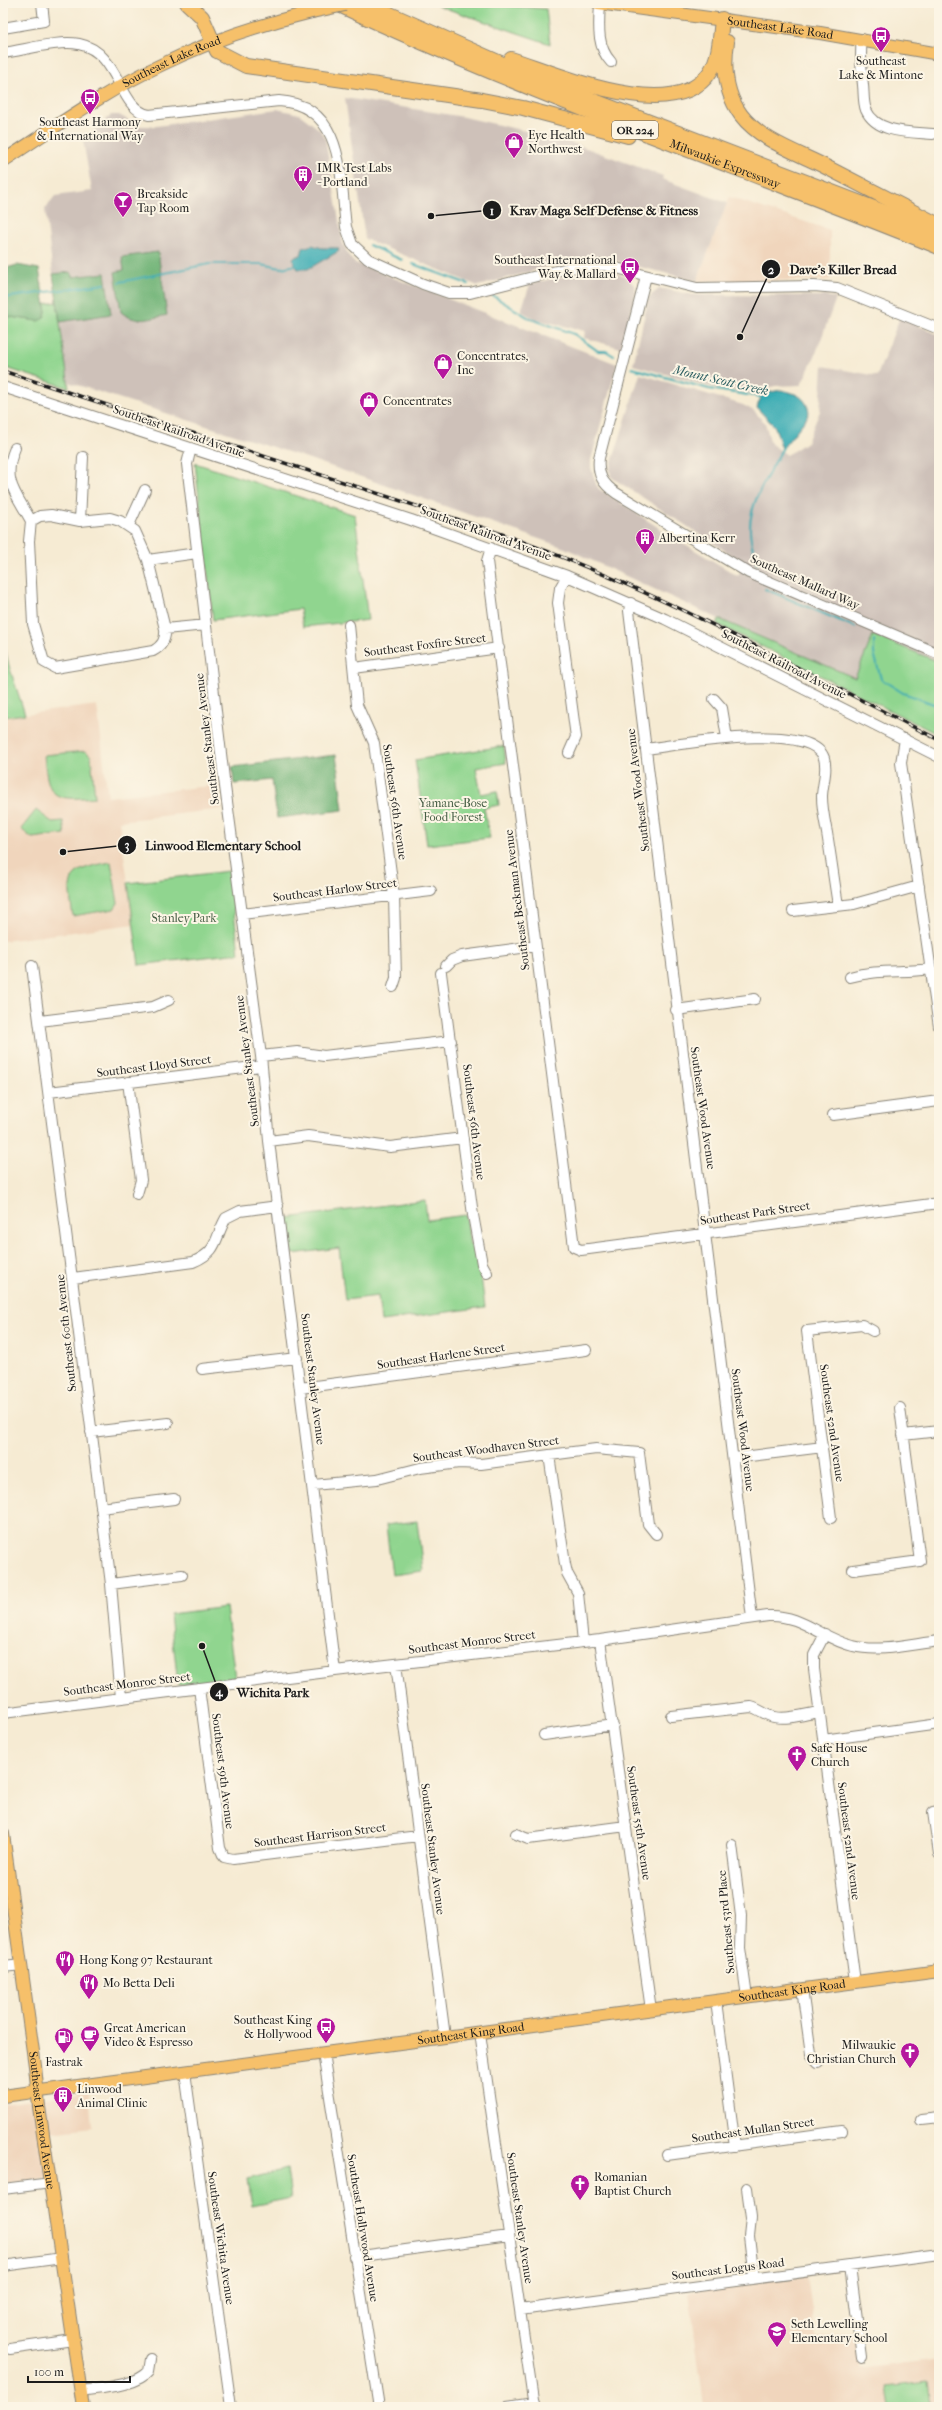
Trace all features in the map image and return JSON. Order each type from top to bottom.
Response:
[{"type":"highway","points":[[187,3],[202,17],[213,43],[220,54],[246,66],[434,92],[523,108],[713,160]]},
{"type":"highway","name":"Milwaukie Expressway","points":[[335,3],[463,61],[713,160],[939,247]]},
{"type":"highway","name":"Milwaukie Expressway","points":[[365,3],[435,36],[594,102],[939,234]]},
{"type":"highway","points":[[435,36],[613,91],[635,96],[660,97],[684,92],[693,88],[710,72],[726,20]]},
{"type":"highway","points":[[726,20],[725,58],[727,85],[735,106],[752,127],[786,147],[939,225]]},
{"type":"main road","name":"Southeast Lake Road","points":[[122,86],[163,64],[213,43],[312,12],[356,3]]},
{"type":"main road","name":"Southeast Lake Road","points":[[599,3],[862,39],[939,54]]},
{"type":"main road","points":[[3,161],[122,86]]},
{"type":"main road","name":"Southeast Linwood Avenue","points":[[3,1838],[83,2407]]},
{"type":"main road","name":"Southeast King Road","points":[[3,2096],[939,1971]]},
{"type":"street","points":[[3,28],[44,21],[42,3]]},
{"type":"street","points":[[599,3],[599,27],[602,45],[605,55],[611,62]]},
{"type":"street","points":[[862,39],[860,59],[865,105],[869,114],[877,122],[890,128],[933,134]]},
{"type":"street","name":"Southeast Lake Road","points":[[3,53],[70,43],[84,46],[104,58],[122,86]]},
{"type":"street","points":[[122,86],[135,108],[149,115],[279,100],[307,108],[326,125],[334,142],[346,226],[352,244],[363,256],[372,262],[435,289],[449,293],[470,294],[550,273],[591,265],[611,266],[646,276],[702,288],[814,286],[837,288],[939,330]]},
{"type":"street","name":"Southeast Mallard Way","points":[[646,276],[599,458],[598,471],[602,480],[616,493],[749,573],[939,654]]},
{"type":"street","name":"Southeast Railroad Avenue","points":[[3,387],[491,548],[566,576],[631,603],[939,757]]},
{"type":"street","points":[[15,448],[8,471],[11,484],[31,521],[29,541],[33,624],[44,662],[55,668],[152,651],[163,643],[165,629],[148,560],[140,538],[129,526],[110,518],[80,521],[51,515],[40,516],[31,521]]},
{"type":"street","name":"Southeast Stanley Avenue","points":[[191,448],[187,464],[197,553],[261,1061],[269,1141],[335,1671]]},
{"type":"street","points":[[80,521],[83,457]]},
{"type":"street","points":[[129,526],[145,490]]},
{"type":"street","name":"Southeast Beckman Avenue","points":[[491,548],[487,561],[573,1241],[576,1249]]},
{"type":"street","points":[[148,560],[197,553]]},
{"type":"street","points":[[566,576],[560,588],[558,603],[576,737],[569,753]]},
{"type":"street","name":"Southeast Wood Avenue","points":[[631,603],[629,611],[676,1010],[706,1233],[752,1618]]},
{"type":"street","points":[[165,629],[206,625]]},
{"type":"street","name":"Southeast 56th Avenue","points":[[349,625],[359,710],[374,743],[394,896],[396,978],[393,987]]},
{"type":"street","name":"Southeast Foxfire Street","points":[[354,668],[499,648]]},
{"type":"street","points":[[714,699],[722,708],[727,738]]},
{"type":"street","points":[[646,749],[727,738],[761,736],[791,740],[817,749],[824,757],[825,767],[822,798],[838,905]]},
{"type":"street","points":[[905,739],[901,763],[939,1027]]},
{"type":"street","points":[[793,911],[854,904],[919,886]]},
{"type":"street","name":"Southeast Harlow Street","points":[[242,914],[431,891]]},
{"type":"street","name":"Southeast 56th Avenue","points":[[487,1273],[482,1264],[479,1249],[463,1138],[443,970],[452,960],[462,956],[536,946]]},
{"type":"street","name":"Southeast 60th Avenue","points":[[32,966],[73,1278],[80,1355],[111,1584],[121,1698]]},
{"type":"street","points":[[850,977],[880,971],[906,973],[931,969]]},
{"type":"street","points":[[676,1010],[755,998]]},
{"type":"street","points":[[40,1021],[154,1007],[169,1000]]},
{"type":"street","name":"Southeast Lloyd Street","points":[[49,1092],[128,1082],[261,1061],[297,1052],[324,1056],[451,1040]]},
{"type":"street","points":[[128,1082],[141,1180],[137,1194]]},
{"type":"street","points":[[833,1115],[939,1101]]},
{"type":"street","points":[[269,1141],[308,1136],[390,1147],[411,1146],[463,1138]]},
{"type":"street","name":"Southeast Park Street","points":[[576,1249],[581,1250],[939,1203]]},
{"type":"street","points":[[73,1278],[193,1262],[207,1256],[215,1245],[226,1218],[240,1211],[278,1206]]},
{"type":"street","name":"Southeast 52nd Avenue","points":[[832,1518],[807,1332],[862,1325],[873,1331]]},
{"type":"street","name":"Southeast Harlene Street","points":[[300,1388],[586,1350]]},
{"type":"street","points":[[202,1368],[297,1358]]},
{"type":"street","points":[[853,1570],[920,1561],[900,1408]]},
{"type":"street","points":[[91,1432],[168,1423]]},
{"type":"street","points":[[903,1436],[939,1431]]},
{"type":"street","points":[[734,1458],[823,1447]]},
{"type":"street","name":"Southeast Woodhaven Street","points":[[313,1485],[377,1478],[420,1468],[459,1463],[481,1464],[596,1449],[638,1453],[648,1524],[656,1534]]},
{"type":"street","points":[[549,1455],[565,1564],[567,1573],[578,1593],[583,1642]]},
{"type":"street","points":[[101,1508],[174,1499]]},
{"type":"street","points":[[111,1584],[182,1575]]},
{"type":"street","name":"Southeast Monroe Street","points":[[3,1714],[335,1671],[600,1640],[774,1616],[792,1618],[849,1645],[867,1649],[939,1641]]},
{"type":"street","name":"Southeast 52nd Avenue","points":[[825,1634],[814,1656],[819,1712],[855,1982]]},
{"type":"street","name":"Southeast 55th Avenue","points":[[600,1640],[613,1725],[651,2010]]},
{"type":"street","name":"Southeast Stanley Avenue","points":[[396,1664],[445,2037]]},
{"type":"street","name":"Southeast 59th Avenue","points":[[199,1688],[220,1848],[224,1857]]},
{"type":"street","points":[[671,1716],[751,1707],[768,1715],[779,1718],[819,1712]]},
{"type":"street","points":[[823,1740],[939,1724]]},
{"type":"street","points":[[544,1735],[613,1725]]},
{"type":"street","points":[[936,1811],[939,1854]]},
{"type":"street","points":[[516,1834],[528,1839],[626,1826]]},
{"type":"street","name":"Southeast Harrison Street","points":[[224,1857],[233,1859],[418,1836]]},
{"type":"street","name":"Southeast 53rd Place","points":[[732,1845],[741,1916],[740,1948],[747,1997]]},
{"type":"street","points":[[3,1967],[22,1965]]},
{"type":"street","points":[[802,1989],[811,2054],[818,2062]]},
{"type":"street","points":[[716,2001],[735,2146]]},
{"type":"street","name":"Southeast Stanley Avenue","points":[[480,2033],[534,2405]]},
{"type":"street","name":"Southeast Hollywood Avenue","points":[[323,2053],[354,2257],[379,2407]]},
{"type":"street","name":"Southeast Wichita Avenue","points":[[185,2072],[231,2407]]},
{"type":"street","points":[[921,2120],[939,2118]]},
{"type":"street","name":"Southeast Mullan Street","points":[[668,2155],[842,2131]]},
{"type":"street","points":[[3,2189],[51,2183]]},
{"type":"street","points":[[746,2188],[751,2218],[749,2236],[754,2278]]},
{"type":"street","points":[[354,2257],[510,2236]]},
{"type":"street","name":"Southeast Logus Road","points":[[520,2310],[939,2254]]},
{"type":"street","points":[[3,2266],[62,2258]]},
{"type":"street","points":[[850,2266],[862,2358]]},
{"type":"street","points":[[10,2349],[74,2340]]},
{"type":"street","points":[[81,2391],[122,2384],[141,2378],[150,2371],[151,2359]]},
{"type":"street","points":[[507,2407],[534,2405]]},
{"type":"shaded area","points":[[345,98],[464,117],[564,140],[663,176],[662,179],[727,203],[697,281],[608,259],[597,259],[554,265],[478,286],[365,239]]},
{"type":"shaded area","points":[[277,109],[299,114],[319,129],[325,138],[343,244],[350,258],[355,263],[617,364],[591,460],[591,468],[596,484],[599,489],[673,537],[738,576],[744,563],[611,477],[610,469],[640,374],[743,405],[754,411],[765,423],[771,444],[787,455],[807,442],[820,411],[823,366],[877,376],[900,317],[939,335],[939,662],[873,635],[855,679],[719,619],[565,548],[301,456],[68,382],[60,322],[111,314],[105,273],[72,277],[71,272],[53,274],[45,209],[55,196],[92,191],[83,140],[111,115],[119,115],[139,126],[157,126]]},
{"type":"shaded area","points":[[729,197],[830,230],[830,280],[697,281]]},
{"type":"shaded area","points":[[591,270],[625,276],[634,285],[635,297],[621,348],[584,338],[585,331],[535,319],[521,311],[530,284]]},
{"type":"shaded area","points":[[659,289],[693,295],[825,296],[836,298],[815,356],[801,385],[774,386],[757,394],[709,386],[633,365],[649,297]]},
{"type":"shaded area","points":[[97,705],[108,797],[219,785],[222,809],[119,821],[134,924],[3,941],[3,717]]},
{"type":"shaded area","points":[[89,2092],[92,2127],[52,2132],[58,2177],[3,2185],[3,2104]]},
{"type":"shaded area","name":"Seth Lewelling Elementary School","points":[[807,2276],[816,2337],[855,2332],[860,2369],[939,2359],[939,2407],[704,2407],[689,2292]]},
{"type":"green space","points":[[436,5],[497,5],[546,9],[550,44]]},
{"type":"green space","points":[[158,252],[167,315],[143,320],[127,316],[121,312],[115,272],[124,270],[122,257]]},
{"type":"green space","points":[[17,265],[39,269],[46,312],[44,318],[38,321],[3,316],[3,269]]},
{"type":"green space","points":[[71,272],[72,277],[105,273],[111,314],[60,322],[53,274]]},
{"type":"green space","points":[[57,302],[69,388],[3,367],[3,316],[32,320],[44,318],[46,312],[45,304]]},
{"type":"green space","points":[[195,463],[355,515],[368,620],[303,627],[300,609],[213,620]]},
{"type":"green space","points":[[719,619],[855,678],[873,635],[939,662],[939,735],[717,624]]},
{"type":"green space","points":[[3,639],[9,666],[25,714],[3,717]]},
{"type":"green space","name":"Yamane-Bose Food Forest","points":[[504,746],[506,763],[476,768],[481,794],[497,791],[499,805],[484,808],[490,838],[427,845],[415,760]]},
{"type":"green space","points":[[86,751],[91,756],[95,797],[69,798],[61,797],[55,794],[48,780],[44,755]]},
{"type":"green space","points":[[336,755],[343,810],[277,818],[272,780],[234,784],[232,767]]},
{"type":"green space","points":[[36,810],[52,822],[63,821],[65,834],[32,838],[21,829]]},
{"type":"green space","points":[[111,862],[118,903],[114,909],[73,916],[70,891],[73,876],[86,868]]},
{"type":"green space","name":"Stanley Park","points":[[229,871],[239,953],[139,965],[128,883]]},
{"type":"green space","points":[[425,1200],[427,1220],[466,1215],[470,1245],[477,1244],[485,1307],[381,1321],[378,1296],[345,1300],[339,1248],[292,1254],[287,1218]]},
{"type":"green space","points":[[417,1521],[423,1571],[392,1575],[386,1525]]},
{"type":"green space","points":[[226,1607],[235,1678],[178,1685],[170,1614]]},
{"type":"green space","points":[[287,2169],[291,2198],[252,2206],[248,2179]]},
{"type":"green space","points":[[927,2382],[930,2407],[890,2407],[887,2387]]},
{"type":"water","points":[[312,245],[322,248],[338,248],[339,251],[308,269],[298,269],[294,264],[293,258],[301,255],[303,248]]},
{"type":"water","points":[[781,390],[791,392],[803,399],[809,412],[806,419],[782,449],[775,427],[757,408],[762,396]]},
{"type":"waterway","name":"Mount Scott Creek","points":[[369,245],[402,260]]},
{"type":"waterway","points":[[120,282],[209,264],[261,264],[281,268],[296,265]]},
{"type":"waterway","name":"Mount Scott Creek","points":[[413,264],[468,284]]},
{"type":"waterway","points":[[3,298],[105,284]]},
{"type":"waterway","name":"Mount Scott Creek","points":[[490,294],[529,318],[574,334],[598,351],[606,351],[614,356]]},
{"type":"waterway","name":"Mount Scott Creek","points":[[632,368],[709,389],[761,397]]},
{"type":"waterway","name":"Mount Scott Creek","points":[[757,564],[752,547],[750,530],[753,508],[783,447]]},
{"type":"waterway","name":"Mount Scott Creek","points":[[765,589],[855,627]]},
{"type":"waterway","name":"Mount Scott Creek","points":[[874,640],[874,653],[881,679],[903,693],[939,706]]},
{"type":"railway","points":[[3,371],[493,531],[551,552],[664,601],[939,740]]},
{"type":"place","name":"Southeast Lake & Mintone","points":[[881,53]]},
{"type":"place","name":"Southeast Harmony & International Way","points":[[90,115]]},
{"type":"place","name":"Eye Health Northwest","points":[[514,159]]},
{"type":"place","name":"IMR Test Labs - Portland","points":[[303,192]]},
{"type":"place","name":"Krav Maga Self Defense & Fitness","points":[[431,216]]},
{"type":"place","name":"Breakside Tap Room","points":[[123,218]]},
{"type":"place","name":"Southeast International Way & Mallard","points":[[630,284]]},
{"type":"place","name":"Dave's Killer Bread","points":[[740,337]]},
{"type":"place","name":"Concentrates, Inc","points":[[443,380]]},
{"type":"place","name":"Concentrates","points":[[369,418]]},
{"type":"place","name":"Albertina Kerr","points":[[645,555]]},
{"type":"place","name":"Linwood Elementary School","points":[[63,852]]},
{"type":"place","name":"Wichita Park","points":[[202,1646]]},
{"type":"place","name":"Safe House Church","points":[[797,1772]]},
{"type":"place","name":"Hong Kong 97 Restaurant","points":[[65,1977]]},
{"type":"place","name":"Mo Betta Deli","points":[[89,2000]]},
{"type":"place","name":"Southeast King & Hollywood","points":[[326,2044]]},
{"type":"place","name":"Great American Video & Espresso","points":[[90,2052]]},
{"type":"place","name":"Fastrak","points":[[64,2054]]},
{"type":"place","name":"Milwaukie Christian Church","points":[[910,2069]]},
{"type":"place","name":"Linwood Animal Clinic","points":[[63,2113]]},
{"type":"place","name":"Romanian Baptist Church","points":[[580,2201]]},
{"type":"place","name":"Seth Lewelling Elementary School","points":[[777,2348]]}]
